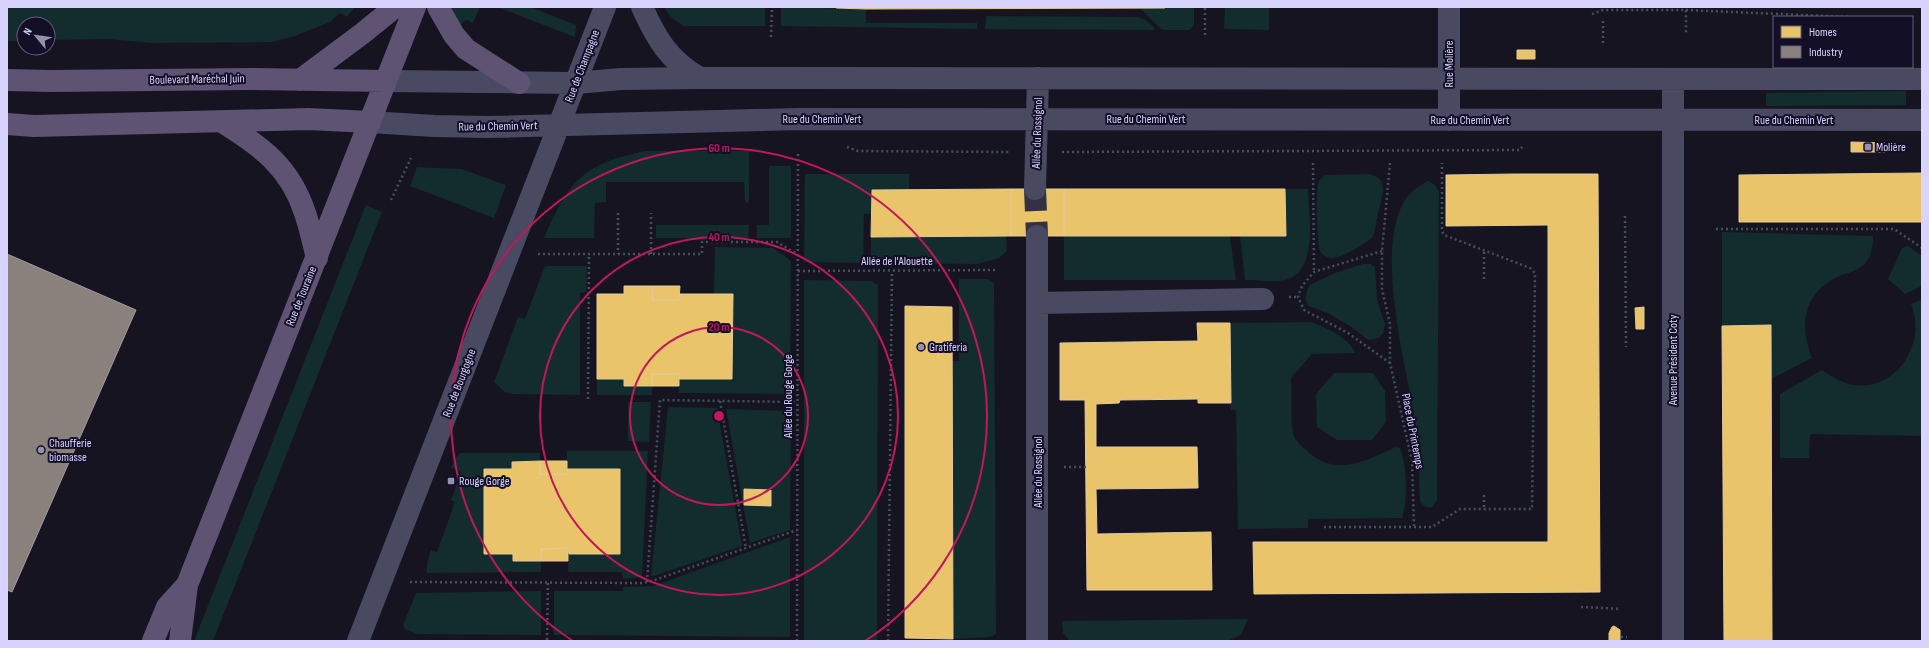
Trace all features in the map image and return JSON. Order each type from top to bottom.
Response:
[{"type":"main road","points":[[300,80],[395,7]]},
{"type":"main road","name":"Rue de Touraine","points":[[180,641],[187,585],[415,7]]},
{"type":"main road","points":[[438,7],[454,35],[466,49],[519,82]]},
{"type":"main road","name":"Boulevard Maréchal Juin","points":[[7,80],[386,81]]},
{"type":"main road","points":[[7,124],[34,126],[317,119],[370,122]]},
{"type":"main road","points":[[222,122],[254,142],[284,170],[295,186],[306,214],[316,258]]},
{"type":"main road","name":"Rue de Touraine","points":[[153,641],[167,607],[187,585]]},
{"type":"street","name":"Rue de Champagne","points":[[560,125],[605,7]]},
{"type":"street","points":[[642,7],[654,35],[684,69],[700,78]]},
{"type":"street","name":"Rue Molière","points":[[1449,7],[1449,120]]},
{"type":"street","points":[[386,81],[576,83],[621,79],[700,78],[1922,79]]},
{"type":"street","name":"Allée du Rossignol","points":[[1035,189],[1038,78]]},
{"type":"street","name":"Avenue Président Coty","points":[[1673,641],[1674,79]]},
{"type":"street","name":"Rue du Chemin Vert","points":[[370,122],[434,126],[560,125],[798,119],[1922,120]]},
{"type":"street","name":"Rue de Bourgogne","points":[[358,641],[560,125]]},
{"type":"street","name":"Allée du Rossignol","points":[[1037,236],[1037,641]]},
{"type":"street","points":[[1038,303],[1263,298]]},
{"type":"path","points":[[771,37],[772,7]]},
{"type":"path","points":[[1205,7],[1205,35]]},
{"type":"path","points":[[1592,14],[1603,10],[1686,10],[1827,16]]},
{"type":"path","points":[[1686,10],[1686,34]]},
{"type":"path","points":[[1603,19],[1603,43]]},
{"type":"path","points":[[844,146],[858,151],[1012,152]]},
{"type":"path","name":"Allée du Rouge Gorge","points":[[797,641],[798,152]]},
{"type":"path","points":[[391,200],[411,158]]},
{"type":"path","points":[[1313,162],[1314,272]]},
{"type":"path","name":"Place du Printemps","points":[[1390,162],[1382,251],[1382,289],[1390,324],[1390,363],[1412,461],[1414,526]]},
{"type":"path","points":[[1324,527],[1432,526],[1460,509],[1532,509],[1535,273],[1530,268],[1444,235],[1442,231],[1442,162]]},
{"type":"path","points":[[618,214],[618,254]]},
{"type":"path","points":[[651,254],[652,214]]},
{"type":"path","points":[[1625,216],[1626,347]]},
{"type":"path","points":[[1716,229],[1894,229],[1922,248]]},
{"type":"path","points":[[532,254],[702,254],[702,242],[777,242],[798,254]]},
{"type":"path","points":[[1382,251],[1314,272],[1302,286],[1298,297],[1304,310],[1348,333],[1390,363]]},
{"type":"path","points":[[1484,251],[1484,278]]},
{"type":"path","points":[[588,399],[589,254]]},
{"type":"path","points":[[888,641],[892,270]]},
{"type":"path","name":"Allée de l'Alouette","points":[[798,271],[997,270]]},
{"type":"path","points":[[647,582],[660,400],[797,402]]},
{"type":"path","points":[[720,400],[746,548]]},
{"type":"path","points":[[1059,467],[1086,468]]},
{"type":"path","points":[[1484,495],[1484,509]]},
{"type":"path","points":[[404,582],[647,582],[797,530]]},
{"type":"path","points":[[547,640],[548,582]]},
{"type":"path","points":[[1581,607],[1621,609]]},
{"type":"path","points":[[1621,637],[1626,637]]},
{"type":"green space","points":[[7,7],[355,7],[347,17],[340,13],[330,22],[295,36],[272,42],[152,43],[108,39],[56,40],[56,16],[16,16],[16,41],[7,41]]},
{"type":"green space","points":[[452,7],[480,7],[473,23],[466,20],[458,27],[452,19]]},
{"type":"green space","points":[[497,7],[531,7],[576,25],[575,37]]},
{"type":"green space","points":[[664,7],[765,7],[765,26],[683,26],[670,16]]},
{"type":"green space","points":[[781,7],[866,9],[866,23],[977,23],[977,29],[781,26]]},
{"type":"green space","points":[[1194,7],[1194,25],[1189,30],[1161,29],[1140,8]]},
{"type":"green space","points":[[1225,7],[1269,7],[1269,30],[1224,29]]},
{"type":"green space","points":[[986,16],[1138,17],[1144,19],[1154,27],[1154,30],[985,29]]},
{"type":"green space","points":[[1906,91],[1906,105],[1766,106],[1766,93]]},
{"type":"green space","points":[[645,151],[749,151],[749,203],[745,202],[744,182],[606,182],[606,202],[595,203],[594,238],[544,238],[562,202],[580,178],[592,169],[606,162]]},
{"type":"green space","points":[[769,166],[791,166],[791,238],[757,238],[757,225],[769,225]]},
{"type":"green space","points":[[417,167],[461,169],[506,185],[494,218],[410,186]]},
{"type":"green space","points":[[805,174],[909,174],[909,190],[872,190],[871,214],[864,214],[863,263],[804,262]]},
{"type":"green space","points":[[1370,174],[1381,181],[1383,186],[1382,197],[1372,238],[1339,257],[1330,258],[1322,254],[1320,251],[1318,238],[1317,216],[1319,181],[1325,175]]},
{"type":"green space","points":[[1428,181],[1435,185],[1439,192],[1437,500],[1432,507],[1424,506],[1420,500],[1419,460],[1415,421],[1395,308],[1392,277],[1392,247],[1396,221],[1407,197],[1415,189]]},
{"type":"green space","points":[[1285,189],[1308,189],[1310,239],[1304,264],[1298,273],[1288,279],[1273,281],[1245,280],[1240,236],[1286,236]]},
{"type":"green space","points":[[366,205],[382,212],[213,641],[194,641]]},
{"type":"green space","points":[[656,225],[749,225],[748,238],[656,238]]},
{"type":"green space","points":[[1722,232],[1873,236],[1872,250],[1866,262],[1859,268],[1835,278],[1824,285],[1810,302],[1805,323],[1808,346],[1812,358],[1771,379],[1771,325],[1722,326]]},
{"type":"green space","points":[[1006,236],[1007,251],[999,258],[978,264],[871,263],[871,237]]},
{"type":"green space","points":[[1064,236],[1230,236],[1236,280],[1064,280]]},
{"type":"green space","points":[[1908,246],[1922,256],[1922,286],[1905,294],[1888,279],[1902,248]]},
{"type":"green space","points":[[715,247],[774,248],[791,261],[790,394],[679,393],[679,379],[732,379],[733,294],[714,294]]},
{"type":"green space","points":[[1363,264],[1371,264],[1375,267],[1377,300],[1385,324],[1383,333],[1379,338],[1368,340],[1353,328],[1330,314],[1309,306],[1306,302],[1307,290],[1310,285],[1335,273]]},
{"type":"green space","points":[[545,266],[587,266],[586,292],[580,293],[580,395],[512,394],[505,392],[494,382],[518,317],[525,319]]},
{"type":"green space","points":[[959,279],[987,279],[994,283],[996,634],[990,637],[953,639],[952,361],[959,361]]},
{"type":"green space","points":[[804,280],[871,281],[878,285],[877,641],[804,641]]},
{"type":"green space","points":[[1922,299],[1922,436],[1810,434],[1809,458],[1780,458],[1780,394],[1822,370],[1845,383],[1865,385],[1880,382],[1893,374],[1903,363],[1911,350],[1915,335],[1915,319],[1911,304]]},
{"type":"green space","points":[[1310,322],[1342,337],[1348,342],[1355,353],[1312,354],[1291,378],[1292,426],[1296,440],[1317,458],[1328,463],[1339,465],[1361,461],[1396,447],[1400,448],[1404,464],[1406,483],[1402,518],[1308,519],[1308,528],[1238,529],[1236,410],[1231,410],[1230,323]]},
{"type":"green space","points":[[1334,373],[1373,373],[1385,391],[1386,422],[1372,440],[1337,440],[1317,427],[1316,394]]},
{"type":"green space","points":[[597,379],[624,379],[625,386],[652,386],[652,395],[597,395]]},
{"type":"green space","points":[[628,402],[651,402],[649,442],[628,441]]},
{"type":"green space","points":[[668,407],[717,408],[742,546],[651,576]]},
{"type":"green space","points":[[726,409],[791,411],[790,530],[750,543]]},
{"type":"green space","points":[[567,451],[648,451],[642,577],[623,579],[622,572],[568,572],[569,554],[620,553],[620,469],[567,469]]},
{"type":"green space","points":[[461,453],[540,453],[540,461],[513,462],[512,469],[484,469],[513,554],[513,561],[541,561],[541,572],[427,573],[427,563],[431,550],[437,552],[455,502],[451,500],[461,472],[451,467],[457,456]]},
{"type":"green space","points":[[790,537],[790,637],[554,635],[554,591],[623,591],[623,587],[653,586]]},
{"type":"green space","points":[[541,591],[541,635],[417,634],[405,629],[403,625],[416,593]]},
{"type":"green space","points":[[1248,619],[1241,635],[1227,641],[1070,641],[1063,633],[1062,621]]},
{"type":"building: Homes","points":[[836,7],[1165,7],[1165,8],[866,9]]},
{"type":"building: Homes","points":[[1517,50],[1535,50],[1535,59],[1517,59]]},
{"type":"building: Homes","points":[[1851,142],[1885,143],[1885,152],[1851,152]]},
{"type":"building: Homes","points":[[1922,173],[1922,222],[1739,222],[1739,175]]},
{"type":"building: Homes","points":[[1598,174],[1600,592],[1254,594],[1253,542],[1548,542],[1548,225],[1446,226],[1446,175]]},
{"type":"building: Homes","points":[[1011,189],[1011,236],[871,237],[872,190]]},
{"type":"building: Homes","points":[[1011,189],[1064,189],[1064,236],[1011,236]]},
{"type":"building: Homes","points":[[1064,189],[1285,189],[1286,236],[1064,236]]},
{"type":"building: Homes","points":[[624,286],[652,286],[653,300],[679,300],[680,294],[733,294],[732,379],[679,379],[679,374],[652,374],[652,386],[624,386],[624,379],[597,379],[597,294],[624,294]]},
{"type":"building: Homes","points":[[652,286],[680,286],[679,300],[653,300]]},
{"type":"building: Homes","points":[[905,306],[952,307],[953,639],[905,638]]},
{"type":"building: Homes","points":[[1644,307],[1644,329],[1636,329],[1635,308]]},
{"type":"building: Homes","points":[[1197,323],[1230,323],[1231,403],[1198,403],[1198,399],[1120,400],[1119,403],[1096,404],[1096,447],[1197,447],[1198,488],[1096,489],[1097,534],[1211,532],[1212,590],[1087,590],[1085,400],[1060,400],[1060,343],[1198,341]]},
{"type":"building: Homes","points":[[1771,325],[1772,641],[1724,641],[1722,326]]},
{"type":"building: Homes","points":[[652,374],[679,374],[679,386],[652,386]]},
{"type":"building: Homes","points":[[540,461],[540,474],[567,474],[567,469],[620,469],[620,554],[569,554],[568,548],[541,549],[541,561],[513,561],[513,554],[484,554],[484,469],[512,469],[512,462]]},
{"type":"building: Homes","points":[[540,461],[567,461],[567,474],[540,474]]},
{"type":"building: Homes","points":[[744,489],[771,490],[771,506],[744,505]]},
{"type":"building: Homes","points":[[568,548],[568,561],[541,561],[541,549]]},
{"type":"building: Homes","points":[[1614,626],[1620,630],[1620,641],[1609,641],[1609,633]]},
{"type":"building: Industry","name":"Chaufferie biomasse","points":[[7,254],[136,310],[12,592],[7,590]]},
{"type":"tunnel","points":[[1035,189],[1037,236]]},
{"type":"place","name":"Molière","points":[[1868,147]]},
{"type":"place","name":"Gratiferia","points":[[921,347]]},
{"type":"place","name":"Chaufferie biomasse","points":[[41,450]]},
{"type":"place","name":"Rouge Gorge","points":[[451,481]]}]
